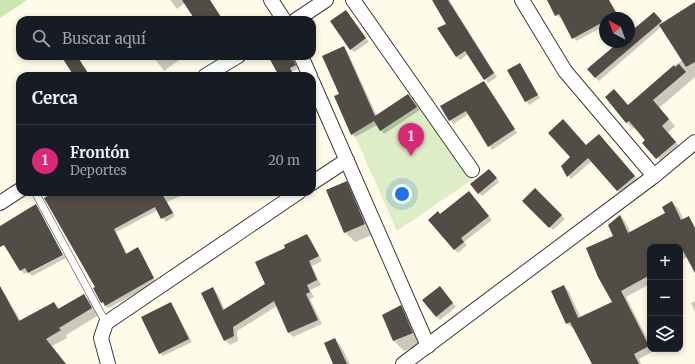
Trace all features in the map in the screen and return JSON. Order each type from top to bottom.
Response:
[{"type":"street","points":[[271,0],[281,16]]},
{"type":"street","points":[[302,16],[326,0]]},
{"type":"street","points":[[353,0],[472,170]]},
{"type":"street","points":[[522,0],[565,70],[654,176]]},
{"type":"street","points":[[212,72],[231,60]]},
{"type":"street","points":[[303,60],[308,72]]},
{"type":"street","points":[[316,90],[428,346]]},
{"type":"street","points":[[403,364],[654,176],[695,142]]},
{"type":"street","points":[[316,180],[347,160]]},
{"type":"street","points":[[0,203],[16,193]]},
{"type":"street","points":[[108,364],[101,338],[106,324],[293,196]]},
{"type":"lane","points":[[37,196],[106,324]]},
{"type":"green space","points":[[0,0],[27,0],[0,18]]},
{"type":"green space","points":[[416,93],[473,179],[397,231],[354,134]]},
{"type":"building","points":[[182,0],[210,0],[220,16],[192,16]]},
{"type":"building","points":[[432,0],[448,0],[494,73],[484,80],[465,51],[456,57],[437,28],[446,24]]},
{"type":"building","points":[[547,0],[609,0],[616,12],[599,12],[599,24],[572,39],[559,14],[555,16]]},
{"type":"building","points":[[695,2],[695,62],[686,67],[659,25]]},
{"type":"building","points":[[346,10],[366,38],[350,50],[330,21]]},
{"type":"building","points":[[654,12],[662,21],[635,44],[635,28]]},
{"type":"building","points":[[344,46],[375,116],[408,94],[417,107],[380,131],[374,121],[351,135],[334,96],[339,94],[322,56]]},
{"type":"building","points":[[612,48],[630,48],[595,78],[587,69]]},
{"type":"building","points":[[64,60],[80,60],[87,72],[71,72]]},
{"type":"building","points":[[270,60],[293,60],[296,65],[290,68],[292,72],[277,72]]},
{"type":"building","points":[[520,63],[538,95],[525,102],[507,70]]},
{"type":"building","points":[[679,64],[686,72],[653,100],[669,119],[662,126],[676,142],[656,159],[642,143],[645,140],[629,121],[626,123],[605,97],[614,89],[628,105],[674,65],[675,67]]},
{"type":"building","points":[[484,81],[515,129],[488,147],[466,111],[449,121],[440,106]]},
{"type":"building","points":[[563,119],[586,145],[599,134],[635,176],[617,191],[588,158],[567,177],[561,166],[570,157],[548,133]]},
{"type":"building","points":[[489,169],[497,178],[478,194],[470,184]]},
{"type":"building","points":[[347,181],[365,224],[344,233],[326,190]]},
{"type":"building","points":[[535,188],[562,215],[549,228],[522,201]]},
{"type":"building","points":[[469,191],[489,216],[461,238],[464,242],[454,250],[428,220],[438,211],[440,214]]},
{"type":"building","points":[[48,196],[163,196],[173,213],[161,219],[155,207],[114,229],[126,254],[138,247],[154,278],[105,306],[103,302],[101,303],[93,288],[95,287],[44,198]]},
{"type":"building","points":[[672,201],[681,220],[689,216],[695,228],[695,273],[683,251],[683,244],[647,244],[647,277],[621,291],[647,342],[647,347],[634,354],[639,364],[592,364],[570,322],[566,324],[551,291],[564,285],[578,318],[612,302],[598,277],[586,248],[613,236],[608,225],[620,215],[628,233],[665,213],[662,207]]},
{"type":"building","points":[[36,204],[63,255],[28,273],[25,268],[20,271],[4,245],[0,247],[0,226]]},
{"type":"building","points":[[307,234],[319,256],[309,261],[317,280],[307,285],[310,292],[306,294],[318,320],[288,333],[274,301],[233,327],[234,336],[224,341],[201,293],[213,287],[223,310],[265,284],[255,262],[285,248],[284,245]]},
{"type":"building","points":[[0,286],[19,321],[54,302],[58,309],[84,294],[92,308],[59,328],[61,330],[46,339],[66,364],[0,364]]},
{"type":"building","points":[[440,286],[453,303],[436,317],[422,300]]},
{"type":"building","points":[[171,302],[189,339],[159,354],[141,317]]},
{"type":"building","points":[[401,305],[413,333],[393,341],[382,315]]},
{"type":"building","points":[[335,338],[347,364],[333,364],[324,343]]},
{"type":"place","name":"Frontón","points":[[411,156]]}]
